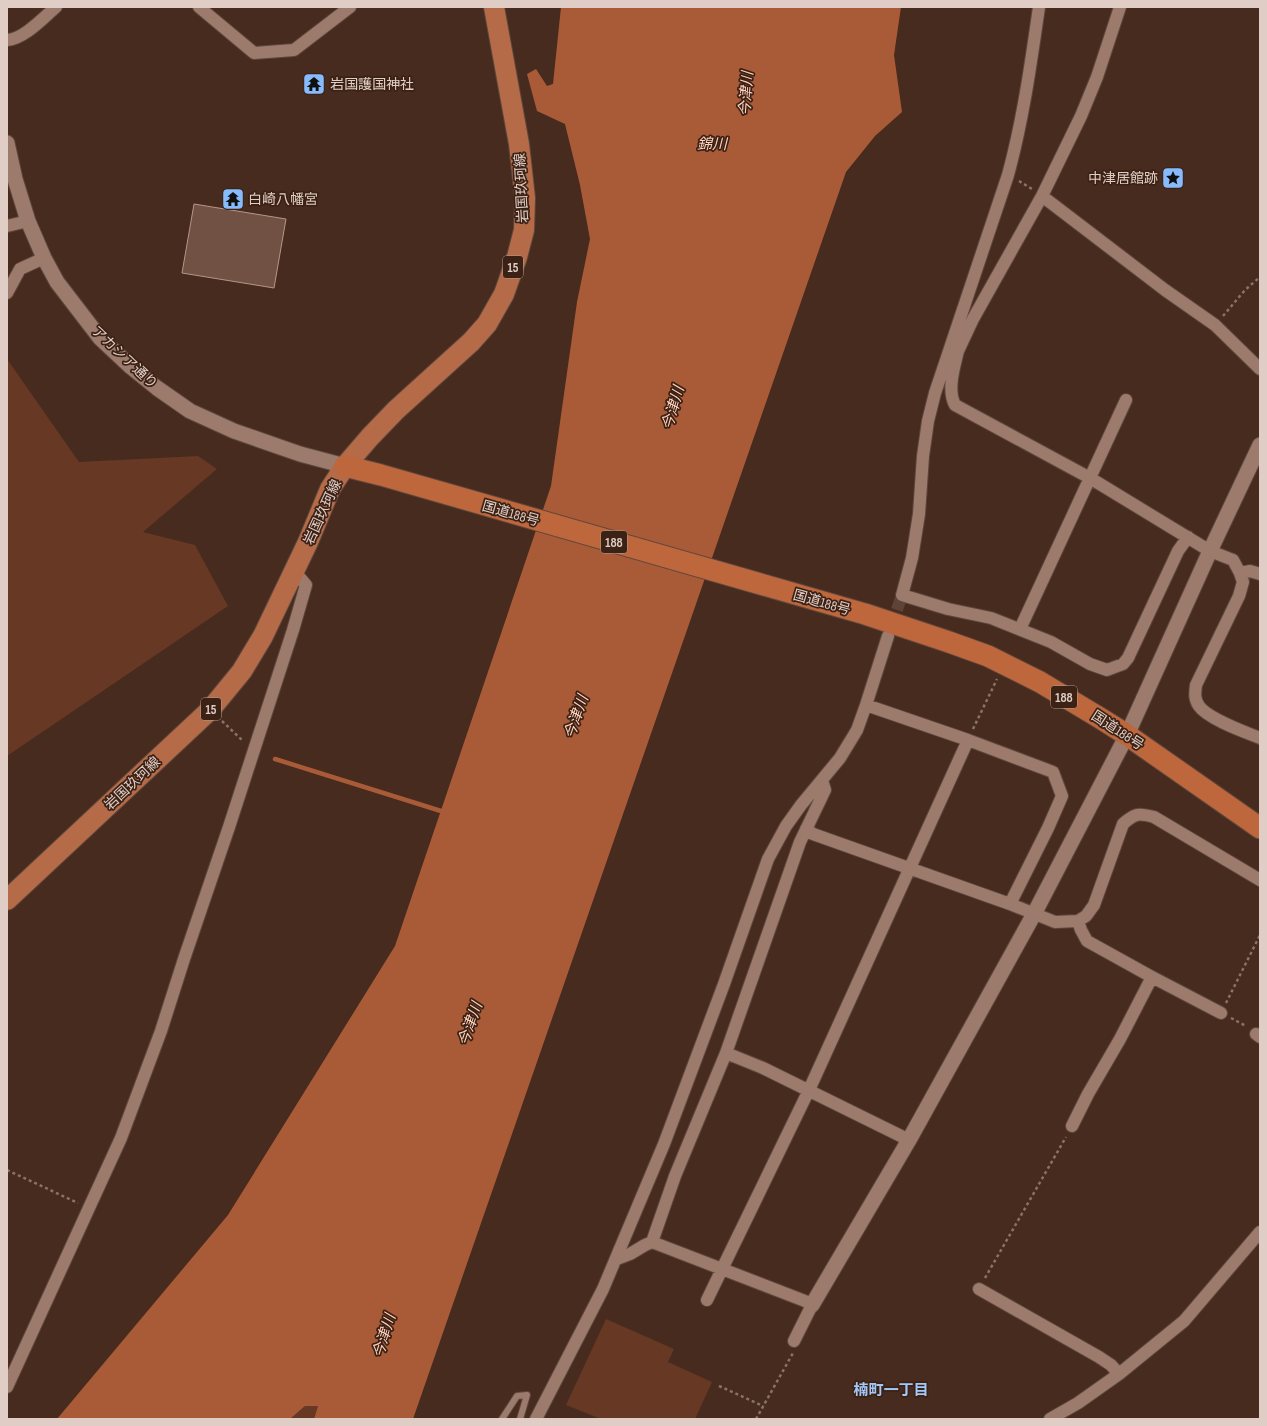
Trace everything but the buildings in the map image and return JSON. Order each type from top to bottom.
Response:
[{"type":"highway","name":"国道188号","points":[[345,466],[381,475],[864,614],[988,656],[1040,682],[1127,735],[1260,828]]},
{"type":"main road","name":"岩国玖珂線","points":[[7,900],[210,710],[242,671],[262,636],[294,571],[330,489],[345,466],[396,410],[471,342],[487,324],[504,294],[524,230],[525,198],[519,144],[494,7]]},
{"type":"street","points":[[7,40],[15,39],[22,35],[56,7]]},
{"type":"street","points":[[199,7],[254,53],[294,50],[350,7]]},
{"type":"street","points":[[1039,7],[1030,69],[1015,151],[954,350],[952,398],[955,405],[1090,478],[1210,551],[1233,560],[1243,582],[1239,596],[1196,685],[1195,696],[1199,707],[1213,718],[1260,738]]},
{"type":"street","points":[[1120,7],[1097,77],[1081,116],[1042,196],[954,350],[935,393],[928,422],[923,456],[919,514],[912,558],[902,595],[948,609],[985,616],[1051,642],[1090,664],[1107,670],[1123,664],[1128,658],[1178,551],[1188,537]]},
{"type":"street","name":"アカシア通り","points":[[7,143],[15,179],[28,220],[44,258],[57,282],[100,338],[157,388],[190,410],[234,431],[300,454],[345,466]]},
{"type":"street","points":[[1042,196],[1165,290],[1215,325],[1260,369]]},
{"type":"street","points":[[7,226],[28,220]]},
{"type":"street","points":[[7,293],[20,269],[44,258]]},
{"type":"street","points":[[1020,629],[1126,400]]},
{"type":"street","points":[[794,1341],[812,1305],[909,1140],[1034,914],[1127,735],[1210,551],[1260,445]]},
{"type":"street","points":[[7,1387],[121,1138],[161,1030],[293,630],[306,585],[294,571]]},
{"type":"street","points":[[1240,573],[1250,571],[1260,574]]},
{"type":"street","points":[[536,1419],[617,1259],[667,1137],[724,984],[768,859],[786,826],[801,805],[840,758],[856,730],[866,705],[888,636]]},
{"type":"street","points":[[866,705],[968,740],[1053,772],[1062,796],[1048,828],[1010,904]]},
{"type":"street","points":[[707,1300],[809,1090],[968,740]]},
{"type":"street","points":[[652,1242],[675,1176],[726,1053],[806,829],[824,790],[822,780]]},
{"type":"street","points":[[806,829],[813,834],[1010,904],[1055,922],[1078,921],[1086,916],[1094,905],[1123,824],[1131,817],[1142,814],[1154,817],[1260,880]]},
{"type":"street","points":[[1078,921],[1081,930],[1088,941],[1221,1013]]},
{"type":"street","points":[[1072,1126],[1152,977]]},
{"type":"street","points":[[726,1053],[763,1068],[909,1140]]},
{"type":"street","points":[[1050,1419],[1078,1403],[1119,1374],[1184,1321],[1260,1232]]},
{"type":"street","points":[[617,1259],[652,1242],[812,1305]]},
{"type":"street","points":[[979,1289],[1099,1357],[1111,1365],[1119,1374]]},
{"type":"lane","points":[[502,1419],[517,1396],[528,1395],[520,1419]]},
{"type":"path","points":[[1008,175],[1042,196]]},
{"type":"path","points":[[1215,325],[1245,290],[1260,277]]},
{"type":"path","points":[[968,740],[998,677]]},
{"type":"path","points":[[210,710],[254,751]]},
{"type":"path","points":[[1258,1036],[1246,1025],[1221,1013],[1260,935]]},
{"type":"path","points":[[979,1289],[1072,1126]]},
{"type":"path","points":[[7,1170],[90,1208]]},
{"type":"path","points":[[756,1419],[795,1350],[794,1341]]},
{"type":"path","points":[[719,1386],[763,1406]]},
{"type":"shaded area","points":[[7,359],[79,462],[198,456],[217,469],[143,532],[195,545],[228,606],[7,756]]},
{"type":"shaded area","points":[[606,1319],[674,1349],[668,1362],[712,1382],[695,1419],[601,1419],[566,1405]]},
{"type":"shaded area","points":[[305,1406],[318,1406],[314,1419],[290,1419]]},
{"type":"water","name":"錦川","points":[[561,7],[901,7],[894,55],[902,112],[875,136],[846,172],[413,1419],[314,1419],[318,1406],[305,1406],[290,1419],[57,1419],[228,1215],[395,946],[551,486],[577,302],[590,239],[580,185],[565,124],[537,111],[527,74],[536,69],[547,86],[553,84]]},
{"type":"waterway","points":[[275,759],[441,811]]},
{"type":"tunnel","points":[[891,627],[902,595]]},
{"type":"place","name":"岩国護国神社","points":[[314,84]]},
{"type":"place","name":"中津居館跡","points":[[1173,178]]},
{"type":"place","name":"白崎八幡宮","points":[[233,199]]},
{"type":"district","name":"楠町一丁目","points":[[891,1390]]},
{"type":"water label","name":"今津川","points":[[746,94]]},
{"type":"water label","name":"今津川","points":[[673,408]]},
{"type":"water label","name":"今津川","points":[[576,717]]},
{"type":"water label","name":"今津川","points":[[470,1024]]},
{"type":"water label","name":"今津川","points":[[384,1336]]}]
